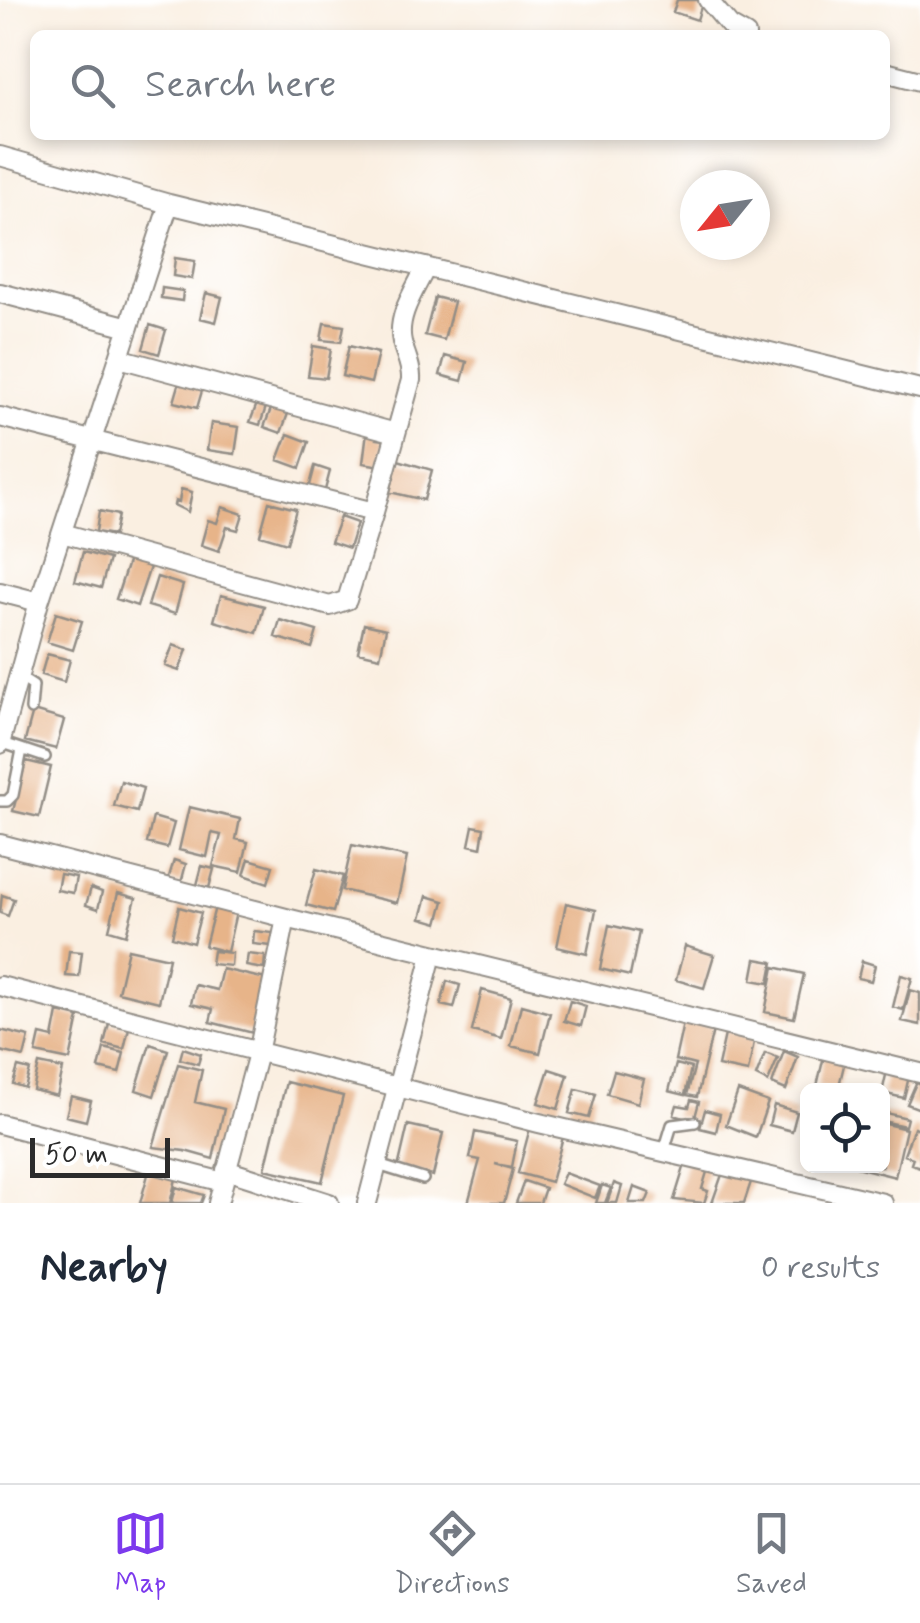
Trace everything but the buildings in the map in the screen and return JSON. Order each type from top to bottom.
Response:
[{"type":"street","points":[[708,0],[737,30]]},
{"type":"street","points":[[890,73],[920,81]]},
{"type":"street","points":[[0,156],[169,204],[920,389]]},
{"type":"street","points":[[0,743],[39,602],[169,204]]},
{"type":"street","points":[[62,533],[330,606],[347,600],[412,380],[402,342],[402,320],[426,268]]},
{"type":"street","points":[[0,293],[129,327]]},
{"type":"street","points":[[119,358],[396,433]]},
{"type":"street","points":[[0,418],[374,512]]},
{"type":"street","points":[[0,592],[39,602]]},
{"type":"street","points":[[0,672],[19,678]]},
{"type":"street","points":[[0,844],[432,955],[920,1073]]},
{"type":"street","points":[[218,1203],[258,1053],[286,918]]},
{"type":"street","points":[[367,1203],[432,955]]},
{"type":"street","points":[[0,986],[396,1087],[883,1203]]},
{"type":"street","points":[[0,1124],[329,1203]]},
{"type":"lane","points":[[19,678],[33,686],[31,709]]},
{"type":"lane","points":[[0,743],[45,757]]},
{"type":"lane","points":[[0,801],[7,801],[13,794],[22,750]]},
{"type":"lane","points":[[664,1150],[672,1125],[695,1122]]},
{"type":"lane","points":[[375,1164],[424,1180]]}]
